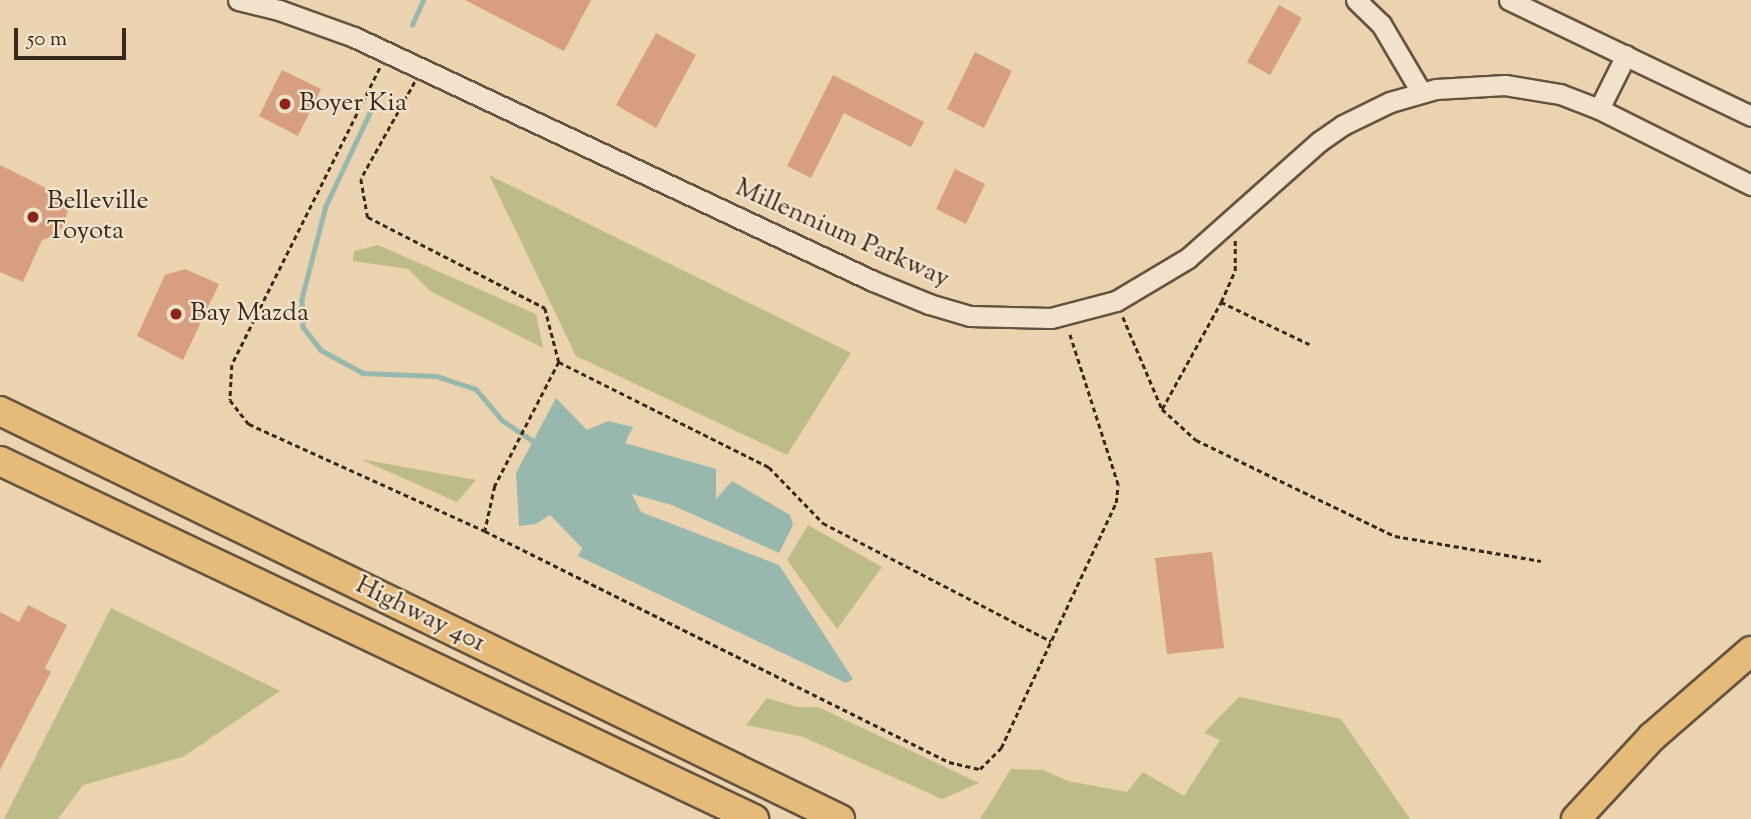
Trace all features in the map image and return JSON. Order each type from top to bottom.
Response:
[{"type":"highway","name":"Highway 401","points":[[0,411],[840,819]]},
{"type":"highway","name":"Highway 401","points":[[0,461],[754,819]]},
{"type":"highway","points":[[1576,819],[1652,737],[1751,651]]},
{"type":"street","name":"Millennium Parkway","points":[[238,0],[318,24],[388,52],[873,281],[929,304],[970,316],[998,319],[1064,316],[1116,301],[1177,265],[1236,217],[1320,141],[1362,114],[1421,93],[1471,85],[1523,86],[1560,94],[1600,109],[1751,186]]},
{"type":"street","points":[[1356,0],[1381,24],[1421,93]]},
{"type":"street","points":[[1509,0],[1751,116]]},
{"type":"street","points":[[1600,109],[1626,55]]},
{"type":"path","points":[[388,52],[232,365],[230,400],[249,424],[485,531],[950,762],[980,769],[1002,748],[1116,503],[1118,485],[1064,316]]},
{"type":"path","points":[[422,69],[361,179],[368,217],[545,308],[559,362],[495,486],[485,531]]},
{"type":"path","points":[[1162,409],[1221,302],[1234,271],[1236,217]]},
{"type":"path","points":[[1116,301],[1162,409],[1196,440],[1395,536],[1541,561]]},
{"type":"path","points":[[1221,302],[1309,344]]},
{"type":"path","points":[[559,362],[769,467],[823,523],[1051,641]]},
{"type":"shaded area","points":[[489,175],[851,353],[787,455],[576,356]]},
{"type":"shaded area","points":[[378,245],[536,314],[543,348],[430,291],[408,269],[353,261],[354,251]]},
{"type":"shaded area","points":[[360,459],[476,480],[457,502]]},
{"type":"shaded area","points":[[808,525],[882,567],[837,629],[787,560]]},
{"type":"shaded area","points":[[111,608],[280,691],[183,757],[83,785],[58,819],[4,819]]},
{"type":"shaded area","points":[[1239,697],[1341,719],[1410,819],[980,819],[1011,769],[1043,770],[1068,781],[1127,792],[1143,772],[1184,796],[1220,740],[1204,733]]},
{"type":"shaded area","points":[[767,698],[797,707],[818,707],[979,783],[942,799],[803,737],[746,725]]},
{"type":"water","points":[[556,398],[587,430],[608,421],[633,427],[625,443],[716,469],[716,499],[732,481],[790,515],[793,525],[779,553],[672,505],[632,494],[641,512],[779,565],[853,679],[846,683],[578,556],[582,548],[550,515],[536,524],[519,526],[516,473]]},
{"type":"building","points":[[465,0],[591,0],[564,51]]},
{"type":"building","points":[[1279,5],[1302,18],[1270,75],[1247,62]]},
{"type":"building","points":[[656,33],[696,55],[656,128],[616,105]]},
{"type":"building","points":[[975,52],[1012,71],[984,128],[947,109]]},
{"type":"building","points":[[282,70],[321,89],[298,136],[259,116]]},
{"type":"building","points":[[833,75],[924,122],[911,147],[844,113],[811,178],[787,166]]},
{"type":"building","name":"Belleville Toyota","points":[[0,165],[62,196],[68,210],[64,225],[56,235],[42,240],[23,282],[0,272]]},
{"type":"building","points":[[955,169],[985,184],[966,224],[936,209]]},
{"type":"building","points":[[185,269],[219,284],[183,360],[137,336],[165,275]]},
{"type":"building","points":[[1212,552],[1224,648],[1167,654],[1155,558]]},
{"type":"building","points":[[28,605],[67,625],[45,668],[51,672],[0,770],[0,612],[19,622]]},
{"type":"waterway","points":[[412,25],[423,0]]},
{"type":"waterway","points":[[379,94],[326,206],[302,299],[303,327],[321,350],[363,373],[436,376],[476,389],[502,420],[533,441]]},
{"type":"place","name":"Boyer Kia","points":[[285,104]]},
{"type":"place","name":"Belleville Toyota","points":[[33,217]]},
{"type":"place","name":"Bay Mazda","points":[[176,314]]}]
